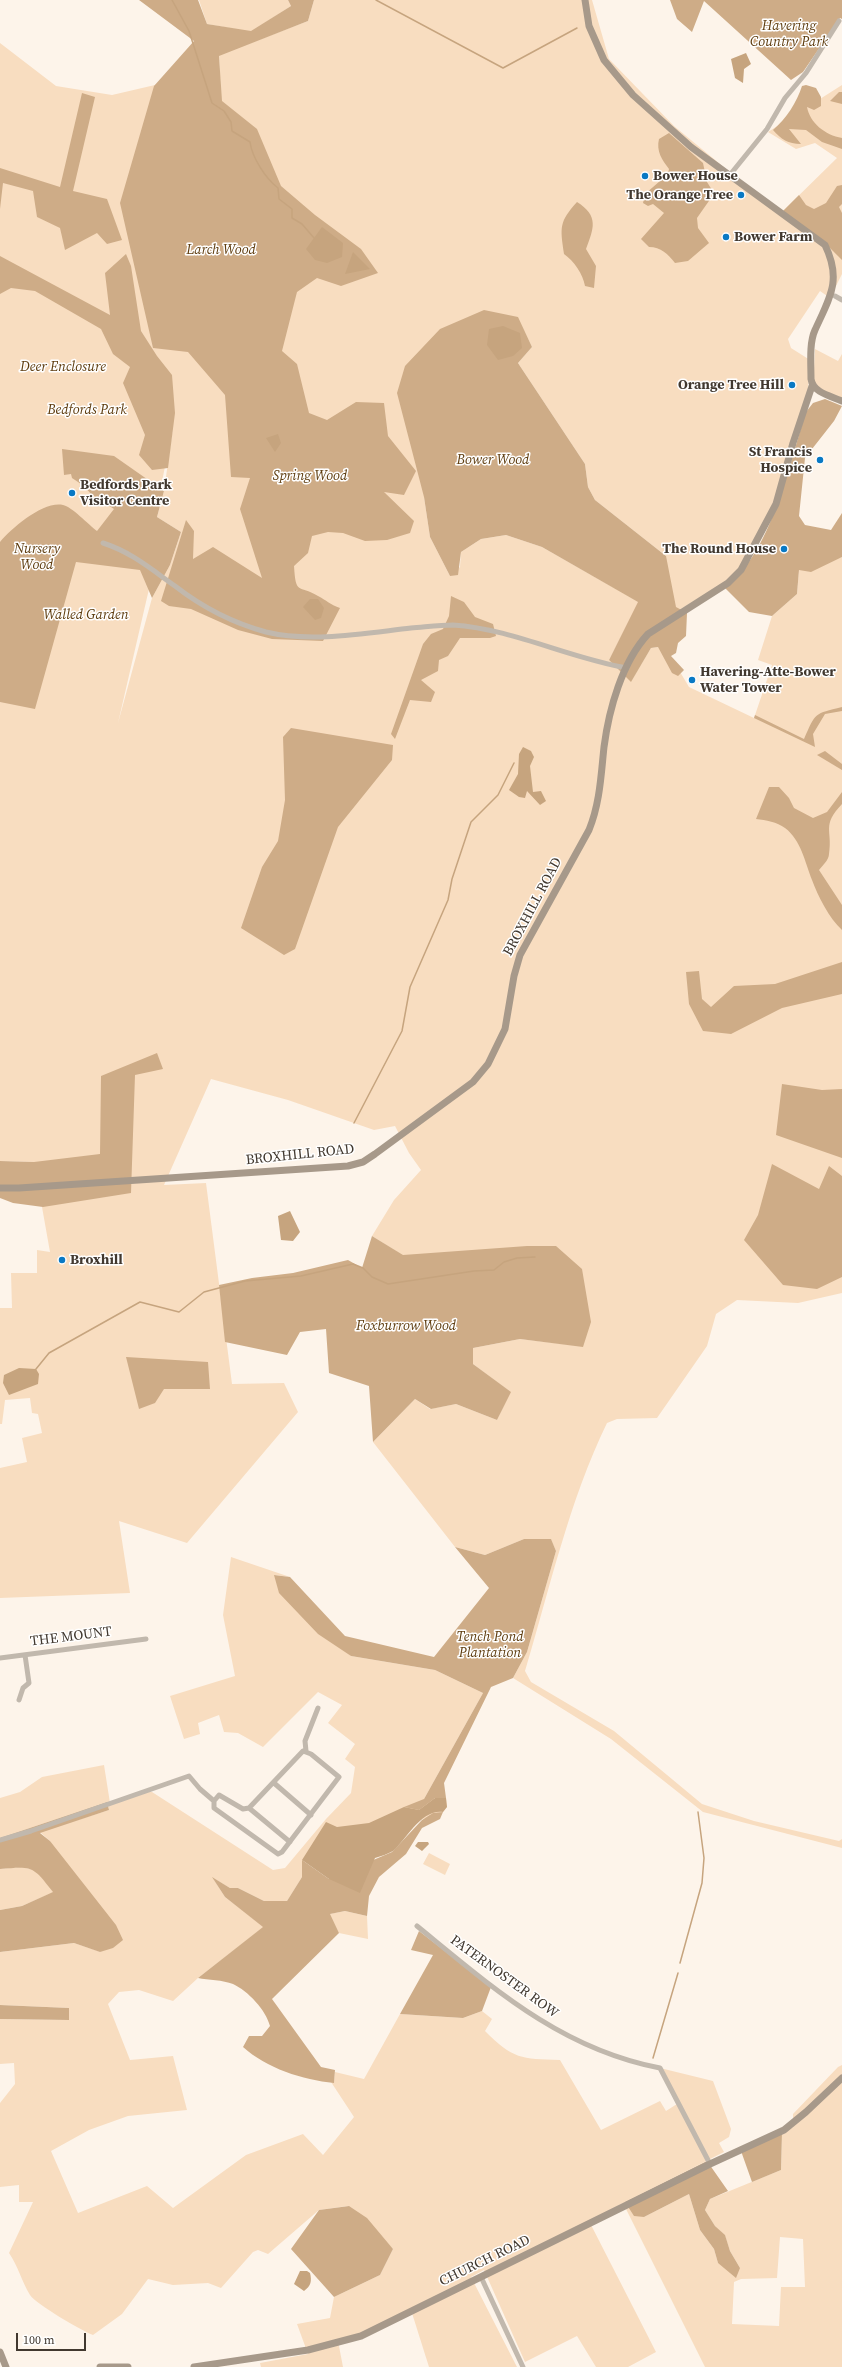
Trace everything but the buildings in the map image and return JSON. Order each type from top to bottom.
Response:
[{"type":"street","points":[[585,0],[589,26],[604,60],[633,95],[691,147],[825,245],[834,256],[839,270],[839,285],[835,296],[814,331],[810,379],[812,386],[842,401]]},
{"type":"street","points":[[729,176],[767,129],[785,98],[806,73],[839,21]]},
{"type":"street","points":[[835,296],[842,300]]},
{"type":"street","name":"BROXHILL ROAD","points":[[0,1188],[348,1166],[363,1162],[375,1154],[473,1082],[488,1064],[505,1029],[514,976],[520,955],[596,815],[605,745],[618,690],[626,668],[638,646],[648,634],[728,583],[741,570],[776,504],[812,386]]},
{"type":"street","points":[[806,404],[813,397],[824,393]]},
{"type":"street","points":[[103,543],[119,548],[150,566],[175,587],[210,609],[236,623],[267,632],[285,635],[337,636],[454,625],[500,632],[592,661],[626,668]]},
{"type":"street","name":"THE MOUNT","points":[[0,1658],[146,1639]]},
{"type":"street","points":[[19,1700],[24,1688],[29,1683],[25,1655]]},
{"type":"street","points":[[306,1751],[303,1751],[274,1783],[248,1808],[243,1809],[219,1795],[214,1801],[214,1808],[278,1854],[282,1852],[339,1778],[306,1751],[305,1741],[318,1708]]},
{"type":"street","points":[[0,1840],[162,1787],[189,1776],[200,1789],[214,1801]]},
{"type":"street","points":[[274,1783],[311,1815]]},
{"type":"street","points":[[248,1808],[290,1842]]},
{"type":"street","name":"PATERNOSTER ROW","points":[[417,1926],[505,1996],[550,2027],[613,2057],[660,2068],[710,2164]]},
{"type":"street","name":"CHURCH ROAD","points":[[194,2367],[308,2350],[361,2336],[710,2164],[784,2130],[842,2078]]},
{"type":"street","points":[[480,2277],[524,2367]]},
{"type":"street","points":[[0,2352],[6,2367]]},
{"type":"street","points":[[100,2367],[128,2367]]},
{"type":"green space","points":[[139,0],[198,0],[207,24],[251,31],[291,6],[288,0],[314,0],[308,21],[219,56],[222,101],[257,129],[281,186],[315,215],[361,249],[378,273],[341,286],[317,278],[297,292],[282,351],[297,364],[309,413],[327,420],[356,402],[384,403],[388,436],[416,471],[404,495],[384,492],[414,521],[410,533],[387,540],[365,541],[343,533],[328,532],[312,536],[308,553],[294,566],[296,582],[299,588],[311,592],[340,608],[323,641],[272,639],[238,630],[191,609],[169,606],[161,601],[186,520],[194,531],[193,559],[213,547],[262,578],[240,509],[250,478],[231,477],[225,395],[188,352],[153,348],[120,203],[154,86],[194,41]]},
{"type":"green space","points":[[199,0],[288,0],[291,6],[251,32],[207,24]]},
{"type":"green space","points":[[314,0],[592,0],[609,59],[674,126],[737,178],[783,211],[837,158],[815,143],[796,149],[768,132],[842,85],[842,274],[830,298],[820,291],[788,339],[791,348],[810,360],[808,389],[773,507],[739,569],[728,580],[655,625],[666,556],[595,500],[588,487],[585,464],[518,363],[532,347],[518,319],[424,497],[430,537],[450,576],[460,567],[461,552],[481,539],[506,535],[542,547],[639,602],[609,660],[631,681],[651,648],[658,647],[667,650],[689,687],[754,718],[772,665],[758,660],[772,616],[797,594],[799,570],[842,557],[842,1293],[798,1303],[737,1300],[716,1314],[707,1346],[657,1418],[617,1419],[607,1423],[571,1514],[525,1671],[531,1682],[614,1731],[702,1804],[754,1821],[839,1841],[842,1839],[842,1848],[703,1812],[611,1739],[513,1678],[527,1652],[556,1551],[551,1540],[524,1539],[485,1555],[455,1547],[373,1442],[415,1399],[430,1409],[456,1404],[497,1420],[510,1392],[473,1364],[473,1348],[520,1339],[581,1346],[402,1255],[372,1236],[394,1200],[421,1170],[409,1153],[395,1126],[374,1130],[288,1100],[211,1079],[164,1185],[206,1183],[232,1384],[284,1383],[298,1412],[187,1543],[119,1521],[130,1593],[0,1598],[0,1468],[27,1462],[22,1438],[42,1433],[38,1414],[32,1413],[30,1398],[5,1400],[2,1424],[0,1424],[0,1308],[12,1308],[11,1273],[37,1273],[37,1250],[50,1252],[34,1162],[0,1161],[0,43],[56,86],[112,95],[155,85],[200,53],[221,99],[219,55],[308,21]],"holes":[[[173,427],[164,491],[157,517],[181,532],[170,565],[152,598],[118,723],[155,563],[154,521]]]},
{"type":"green space","name":"Havering Country Park","points":[[670,0],[842,0],[842,19],[840,18],[803,72],[791,80],[704,1],[692,32],[677,19]]},
{"type":"green space","points":[[806,85],[816,88],[821,97],[821,106],[814,110],[807,107],[811,118],[824,131],[842,138],[842,149],[822,142],[806,130],[789,129],[801,144],[792,143],[785,140],[773,130],[790,110],[802,86]]},
{"type":"green space","points":[[839,92],[842,92],[842,104],[830,101]]},
{"type":"green space","points":[[82,93],[95,97],[73,191],[107,199],[122,240],[107,244],[97,233],[65,250],[60,228],[37,217],[33,191],[3,183],[0,209],[0,168],[60,187]]},
{"type":"green space","points":[[669,133],[703,163],[707,182],[712,190],[711,198],[697,218],[698,228],[709,243],[688,261],[675,263],[664,252],[657,248],[649,247],[641,239],[664,213],[653,204],[648,206],[643,203],[645,194],[668,174],[669,169],[660,155],[658,143],[659,139]]},
{"type":"green space","points":[[842,185],[842,204],[839,207],[842,213],[842,260],[828,246],[783,211],[799,195],[806,205],[814,209],[826,203],[837,186]]},
{"type":"green space","points":[[577,202],[589,212],[592,217],[593,223],[591,235],[586,249],[596,266],[594,288],[585,286],[578,268],[564,254],[562,225],[567,215]]},
{"type":"green space","points":[[126,254],[131,266],[141,331],[157,356],[172,375],[175,413],[168,468],[152,470],[139,455],[145,435],[123,383],[130,367],[113,354],[101,329],[35,291],[11,288],[0,294],[0,256],[110,315],[105,273]]},
{"type":"green space","name":"Bower Wood","points":[[484,310],[518,317],[532,347],[518,363],[585,464],[588,487],[595,500],[666,556],[676,607],[687,613],[686,636],[678,643],[676,653],[671,656],[684,670],[678,676],[672,673],[658,647],[651,648],[631,682],[609,660],[638,602],[542,547],[506,535],[481,539],[461,552],[458,575],[450,576],[430,537],[424,497],[397,393],[405,366],[440,329]]},
{"type":"green space","points":[[815,349],[838,361],[842,354],[842,399],[813,387]]},
{"type":"green space","points":[[825,399],[842,406],[834,421],[805,458],[799,516],[805,525],[831,530],[842,513],[842,557],[811,572],[799,570],[797,594],[772,616],[749,612],[724,587],[740,573],[754,554],[766,532],[785,482],[806,412],[813,403]]},
{"type":"green space","name":"Nursery Wood","points":[[62,449],[114,456],[164,491],[157,517],[181,532],[170,565],[152,598],[140,570],[76,562],[35,709],[0,702],[0,542],[20,523],[37,511],[46,507],[55,505],[66,506],[97,531],[114,509],[91,494],[84,486],[72,478],[71,474],[64,475]]},
{"type":"green space","points":[[451,596],[464,602],[475,617],[493,624],[496,636],[490,638],[460,638],[448,656],[439,660],[438,671],[421,680],[435,692],[431,702],[410,700],[395,739],[391,734],[423,644],[431,634],[443,629],[449,616]]},
{"type":"green space","points":[[842,707],[842,711],[825,714],[813,734],[815,747],[754,718],[755,715],[804,739],[811,724],[817,716],[826,711]]},
{"type":"green space","points":[[291,728],[393,745],[392,760],[338,827],[295,949],[284,955],[241,928],[262,867],[278,841],[285,800],[283,737]]},
{"type":"green space","points":[[825,751],[842,764],[842,770],[817,755]]},
{"type":"green space","points":[[769,787],[779,787],[789,798],[794,808],[813,818],[827,812],[842,792],[842,804],[836,811],[830,823],[829,856],[827,861],[819,870],[842,905],[842,930],[828,913],[821,900],[802,852],[795,839],[785,828],[778,824],[756,819]]},
{"type":"green space","points":[[842,962],[842,994],[782,1008],[731,1034],[703,1031],[689,1004],[686,972],[699,971],[702,999],[711,1007],[734,986],[775,984]]},
{"type":"green space","points":[[157,1053],[163,1069],[135,1075],[131,1193],[43,1207],[13,1203],[0,1198],[0,1161],[34,1162],[100,1154],[101,1076]]},
{"type":"green space","points":[[782,1084],[822,1090],[842,1089],[842,1158],[776,1135]]},
{"type":"green space","points":[[772,1164],[819,1189],[829,1166],[842,1176],[842,1277],[817,1289],[783,1285],[744,1240],[758,1215]]},
{"type":"green space","name":"Foxburrow Wood","points":[[372,1236],[403,1255],[527,1246],[556,1246],[582,1269],[591,1322],[583,1347],[520,1339],[473,1348],[473,1364],[511,1392],[497,1420],[456,1404],[431,1409],[415,1399],[373,1442],[369,1386],[329,1373],[326,1329],[300,1332],[287,1355],[225,1342],[219,1285],[252,1278],[293,1273],[348,1260],[362,1268]]},
{"type":"green space","points":[[126,1357],[208,1362],[210,1389],[164,1389],[155,1403],[139,1409]]},
{"type":"green space","name":"Tench Pond Plantation","points":[[524,1539],[551,1539],[556,1551],[527,1652],[513,1678],[491,1687],[444,1783],[446,1798],[435,1798],[419,1810],[404,1807],[424,1799],[483,1693],[435,1670],[351,1656],[318,1634],[279,1593],[274,1575],[290,1577],[345,1636],[434,1657],[489,1588],[455,1547],[485,1555]]},
{"type":"green space","points":[[231,1557],[290,1577],[275,1575],[351,1656],[435,1670],[483,1693],[424,1799],[446,1798],[447,1807],[443,1812],[302,1861],[302,1877],[287,1901],[264,1901],[238,1888],[230,1888],[213,1878],[225,1897],[264,1927],[198,1978],[173,2001],[139,1990],[119,1992],[108,2004],[130,2060],[173,2056],[187,2110],[128,2116],[89,2130],[51,2151],[78,2213],[147,2186],[173,2208],[246,2155],[303,2134],[323,2155],[354,2117],[331,2082],[334,2082],[335,2072],[364,2079],[400,2014],[463,2018],[482,2011],[492,2019],[485,2031],[503,2047],[518,2056],[536,2059],[560,2060],[601,2130],[660,2101],[666,2111],[677,2104],[660,2068],[713,2081],[731,2129],[729,2137],[719,2143],[724,2152],[625,2202],[644,2217],[689,2194],[700,2230],[714,2249],[718,2263],[740,2268],[730,2251],[725,2236],[715,2226],[705,2210],[710,2199],[781,2170],[782,2133],[793,2127],[793,2114],[838,2067],[842,2065],[842,2367],[705,2367],[623,2203],[589,2221],[656,2352],[628,2367],[596,2367],[577,2336],[525,2362],[484,2270],[471,2277],[517,2367],[429,2367],[411,2310],[361,2333],[338,2341],[343,2367],[261,2367],[260,2363],[308,2354],[297,2324],[330,2318],[334,2297],[380,2275],[393,2249],[348,2206],[319,2210],[268,2254],[258,2250],[253,2252],[221,2288],[208,2283],[173,2285],[148,2279],[122,2314],[93,2335],[50,2311],[30,2295],[9,2253],[33,2202],[19,2202],[19,2185],[0,2187],[0,2103],[15,2084],[14,2063],[0,2064],[0,2019],[68,2020],[69,2008],[0,2005],[0,1952],[74,1943],[101,1952],[50,1841],[40,1832],[109,1810],[107,1802],[0,1838],[0,1798],[20,1792],[42,1777],[104,1765],[110,1803],[144,1792],[152,1792],[273,1870],[285,1868],[326,1819],[351,1793],[355,1767],[345,1759],[355,1744],[328,1723],[342,1705],[318,1692],[263,1747],[238,1733],[224,1732],[219,1715],[198,1723],[200,1734],[184,1739],[170,1696],[235,1676],[223,1615]],"holes":[[[780,2237],[803,2239],[805,2287],[781,2287],[779,2326],[732,2324],[734,2282],[741,2279],[777,2278]]]},
{"type":"green space","points":[[107,1802],[109,1810],[40,1833],[50,1841],[116,1925],[123,1940],[113,1948],[100,1952],[74,1943],[0,1952],[0,1910],[22,1906],[53,1892],[41,1877],[31,1870],[26,1868],[0,1869],[0,1838]]},
{"type":"green space","points":[[443,1812],[440,1819],[422,1828],[406,1854],[379,1877],[369,1896],[367,1916],[345,1911],[330,1914],[339,1933],[272,1999],[321,2067],[335,2070],[334,2083],[310,2079],[286,2072],[263,2061],[243,2047],[249,2036],[262,2036],[270,2026],[265,2014],[256,2002],[239,1987],[220,1981],[198,1978],[263,1927],[225,1897],[212,1877],[230,1888],[238,1888],[264,1901],[287,1901],[302,1877],[302,1860],[329,1879],[392,1852],[422,1820],[433,1813]]},
{"type":"green space","points":[[429,1853],[450,1864],[445,1875],[423,1864]]},
{"type":"green space","points":[[23,1867],[37,1871],[54,1892],[22,1906],[0,1910],[0,1869]]},
{"type":"green space","points":[[345,1911],[367,1916],[368,1939],[339,1933],[329,1914]]},
{"type":"green space","points":[[419,1931],[491,1987],[482,2011],[463,2018],[400,2014],[433,1955],[411,1950]]},
{"type":"green space","points":[[0,2005],[69,2008],[69,2020],[0,2019]]},
{"type":"green space","points":[[782,2133],[781,2170],[752,2182],[741,2151]]},
{"type":"green space","points":[[707,2161],[728,2191],[710,2199],[705,2210],[715,2226],[725,2235],[730,2251],[740,2268],[736,2278],[718,2263],[714,2249],[700,2230],[689,2194],[644,2217],[634,2216],[625,2202]]},
{"type":"green space","points":[[349,2206],[367,2218],[393,2249],[380,2275],[334,2297],[291,2249],[319,2210]]},
{"type":"shaded area","points":[[746,53],[751,64],[744,69],[743,83],[735,78],[731,59]]},
{"type":"shaded area","points":[[322,227],[343,243],[342,257],[327,263],[315,260],[306,249]]},
{"type":"shaded area","points":[[353,252],[370,269],[345,274]]},
{"type":"shaded area","points":[[503,326],[520,333],[522,348],[513,356],[498,360],[487,345],[489,329]]},
{"type":"shaded area","points":[[278,434],[281,443],[275,452],[266,438]]},
{"type":"shaded area","points":[[310,599],[318,599],[324,608],[321,618],[315,620],[303,607]]},
{"type":"shaded area","points":[[523,747],[531,751],[534,757],[530,766],[533,792],[541,791],[546,801],[540,805],[527,791],[525,798],[519,797],[509,790],[518,774],[519,754]]},
{"type":"shaded area","points":[[290,1211],[300,1232],[293,1241],[281,1240],[278,1216]]},
{"type":"shaded area","points":[[19,1368],[36,1369],[39,1374],[38,1384],[9,1395],[3,1383],[4,1375]]},
{"type":"shaded area","points":[[435,1798],[446,1798],[447,1807],[443,1812],[435,1812],[421,1820],[393,1851],[375,1858],[360,1893],[329,1879],[302,1860],[326,1822],[337,1827],[369,1823],[404,1807],[419,1810]]},
{"type":"shaded area","points":[[418,1842],[428,1842],[429,1844],[422,1851],[415,1846]]},
{"type":"shaded area","points":[[300,2271],[307,2271],[311,2276],[310,2285],[304,2291],[294,2284]]},
{"type":"waterway","points":[[172,0],[189,31],[212,103],[224,111],[231,122],[232,131],[250,142],[253,154],[260,167],[268,179],[278,188],[279,199],[292,209],[292,218],[302,224],[314,238]]},
{"type":"waterway","points":[[376,0],[503,68],[577,28]]},
{"type":"waterway","points":[[354,1123],[402,1031],[410,987],[448,900],[452,879],[471,822],[498,795],[514,763]]},
{"type":"waterway","points":[[36,1369],[49,1353],[140,1302],[179,1312],[204,1292],[245,1281],[301,1276],[353,1264],[363,1268],[372,1277],[388,1284],[474,1271],[494,1270],[504,1262],[517,1258],[535,1257]]},
{"type":"waterway","points":[[680,1963],[702,1883],[704,1858],[698,1812]]},
{"type":"waterway","points":[[653,2058],[678,1973]]},
{"type":"place","name":"Bower House","points":[[645,176]]},
{"type":"place","name":"The Orange Tree","points":[[741,195]]},
{"type":"place","name":"Bower Farm","points":[[726,237]]},
{"type":"place","name":"Orange Tree Hill","points":[[792,385]]},
{"type":"place","name":"St Francis Hospice","points":[[820,460]]},
{"type":"place","name":"Bedfords Park Visitor Centre","points":[[72,493]]},
{"type":"place","name":"The Round House","points":[[784,549]]},
{"type":"place","name":"Havering-Atte-Bower Water Tower","points":[[692,680]]},
{"type":"place","name":"Broxhill","points":[[62,1260]]},
{"type":"park label","name":"Larch Wood","points":[[221,250]]},
{"type":"park label","name":"Deer Enclosure","points":[[63,367]]},
{"type":"park label","name":"Bedfords Park","points":[[87,410]]},
{"type":"park label","name":"Spring Wood","points":[[310,476]]},
{"type":"park label","name":"Walled Garden","points":[[86,615]]}]
